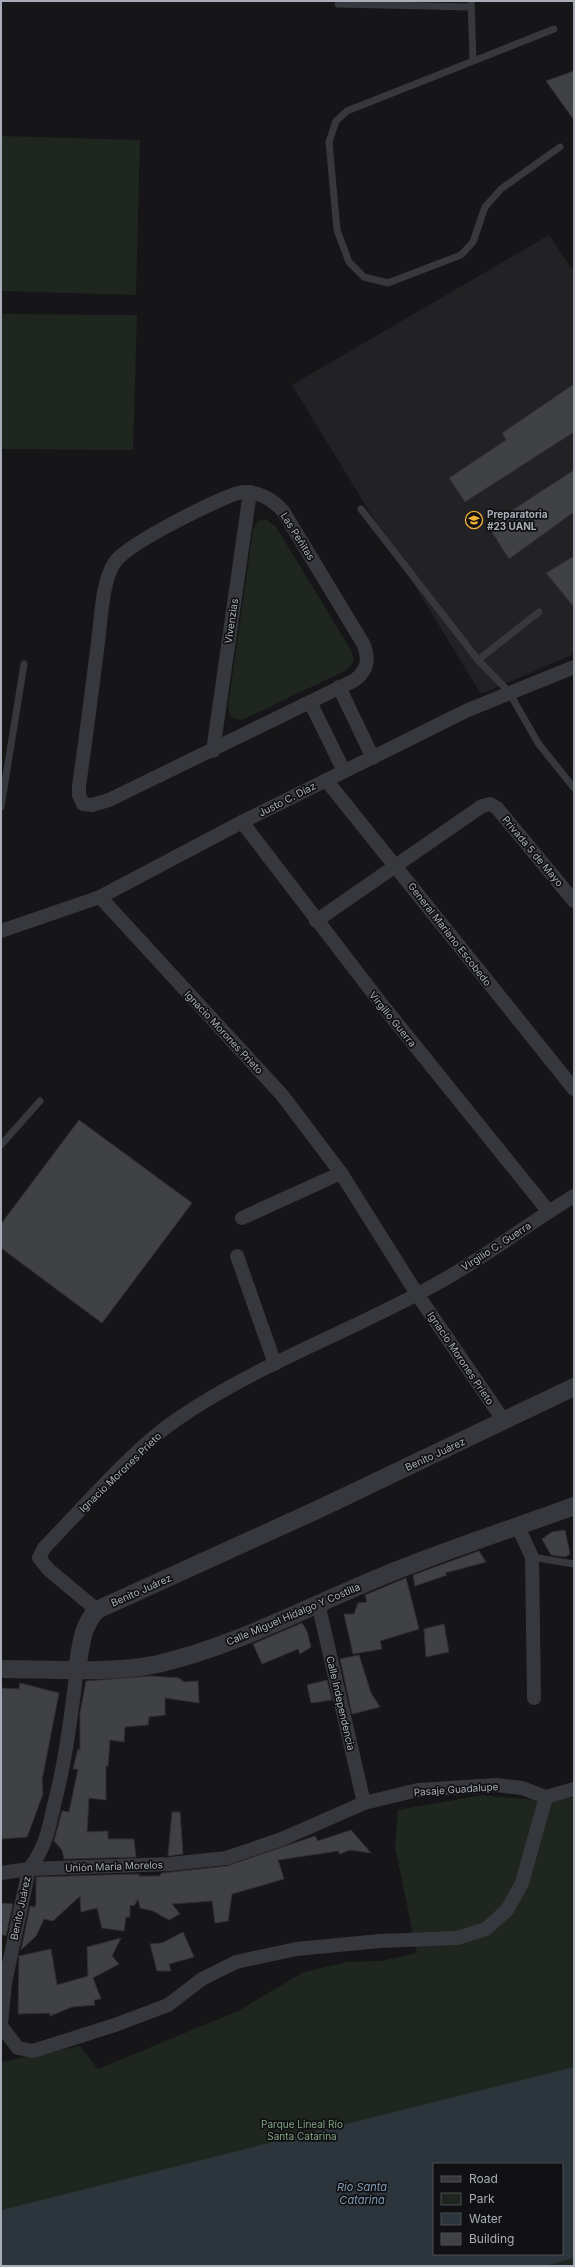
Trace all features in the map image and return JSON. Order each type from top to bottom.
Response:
[{"type":"street","name":"Las Peñitas","points":[[250,492],[263,495],[274,501],[283,511],[364,645],[368,658],[367,666],[355,680],[339,687],[213,751],[110,800],[92,805],[83,804],[80,800],[79,786],[104,597],[115,562],[128,551],[172,524],[228,495],[250,492]]},
{"type":"street","name":"Vivenzias","points":[[213,751],[250,492]]},
{"type":"street","name":"Justo C. Díaz","points":[[1,933],[100,897],[242,822],[468,710],[509,692],[574,667]]},
{"type":"street","points":[[339,687],[373,758]]},
{"type":"street","points":[[310,702],[344,772]]},
{"type":"street","name":"General Mariano Escobedo","points":[[326,780],[574,1089]]},
{"type":"street","name":"Privada 5 de Mayo","points":[[395,865],[482,806],[490,804],[497,808],[574,901]]},
{"type":"street","name":"Virgilio Guerra","points":[[242,822],[316,921],[549,1212]]},
{"type":"street","points":[[316,921],[395,865]]},
{"type":"street","name":"Ignacio Morones Prieto","points":[[100,897],[282,1095],[341,1173],[417,1294],[504,1421]]},
{"type":"street","points":[[242,1218],[341,1173]]},
{"type":"street","name":"Virgilio C. Guerra","points":[[417,1294],[439,1283],[574,1196]]},
{"type":"street","points":[[237,1256],[275,1364]]},
{"type":"street","name":"Ignacio Morones Prieto","points":[[97,1610],[49,1570],[39,1558],[44,1548],[125,1466],[175,1421],[275,1364],[417,1294]]},
{"type":"street","name":"Benito Juárez","points":[[546,1797],[522,1883],[507,1910],[486,1929],[456,1938],[380,1941],[296,1949],[236,1962],[202,1979],[168,2005],[115,2025],[27,2051],[18,2048],[1,2025],[5,1983],[29,1869],[38,1858],[46,1840],[64,1768],[83,1632],[88,1620],[97,1610],[326,1505],[574,1387]]},
{"type":"street","name":"Calle Miguel Hidalgo Y Costilla","points":[[1,1670],[78,1669],[157,1664],[193,1654],[236,1641],[318,1603],[380,1577],[574,1506]]},
{"type":"street","points":[[518,1527],[532,1557],[534,1698]]},
{"type":"street","name":"Calle Independencia","points":[[318,1603],[364,1803]]},
{"type":"street","name":"Pasaje Guadalupe","points":[[226,1858],[282,1839],[364,1803],[418,1790],[496,1784],[522,1788],[546,1797]]},
{"type":"street","points":[[546,1797],[574,1789]]},
{"type":"street","name":"Unión María Morelos","points":[[1,1873],[29,1869],[162,1864],[226,1858]]},
{"type":"lane","points":[[338,4],[471,4],[473,60]]},
{"type":"lane","points":[[554,29],[473,60],[347,112],[336,121],[329,142],[337,230],[348,262],[364,278],[388,283],[461,255],[473,242],[485,207],[501,189],[560,146]]},
{"type":"lane","points":[[360,509],[478,660],[509,692],[538,743],[574,788]]},
{"type":"lane","points":[[478,660],[539,612]]},
{"type":"lane","points":[[1,807],[24,664]]},
{"type":"lane","points":[[1,1144],[40,1101]]},
{"type":"lane","points":[[532,1557],[574,1564]]},
{"type":"shaded area","name":"Preparatoria #23 UANL","points":[[549,235],[574,272],[574,654],[481,694],[292,385]]},
{"type":"green space","points":[[1,136],[140,140],[136,295],[1,291]]},
{"type":"green space","points":[[1,314],[137,315],[133,450],[1,449]]},
{"type":"green space","points":[[266,519],[276,527],[351,650],[354,661],[347,670],[242,720],[231,718],[228,707],[253,530],[258,521]]},
{"type":"green space","name":"Parque Lineal Río Santa Catarina","points":[[482,1795],[554,1802],[574,1797],[574,2266],[1,2266],[1,2062],[80,2046],[98,2069],[238,2011],[304,1972],[347,1962],[381,1961],[417,1953],[395,1847],[398,1810]]},
{"type":"water","name":"Río Santa Catarina","points":[[574,2067],[574,2258],[545,2266],[1,2266],[1,2210]]},
{"type":"building","points":[[574,71],[574,120],[546,81]]},
{"type":"building","points":[[574,384],[574,432],[465,502],[449,478],[506,440],[502,433]]},
{"type":"building","points":[[574,470],[574,512],[509,559],[488,526]]},
{"type":"building","points":[[574,556],[574,607],[546,573]]},
{"type":"building","points":[[79,1120],[192,1203],[102,1323],[1,1248],[1,1224]]},
{"type":"building","points":[[565,1530],[570,1554],[565,1557],[551,1555],[542,1539],[552,1532]]},
{"type":"building","points":[[479,1551],[486,1562],[445,1573],[447,1575],[415,1586],[413,1575]]},
{"type":"building","points":[[406,1578],[419,1629],[380,1641],[382,1649],[353,1654],[344,1614],[354,1614],[358,1603],[367,1602],[365,1595]]},
{"type":"building","points":[[302,1623],[307,1631],[311,1647],[300,1654],[298,1649],[262,1664],[253,1644]]},
{"type":"building","points":[[444,1624],[449,1652],[426,1657],[424,1629]]},
{"type":"building","points":[[359,1655],[371,1693],[380,1707],[352,1714],[340,1659]]},
{"type":"building","points":[[151,1676],[179,1678],[184,1682],[198,1681],[199,1703],[165,1698],[165,1715],[149,1717],[148,1725],[125,1727],[124,1742],[110,1740],[108,1766],[106,1766],[106,1800],[89,1798],[87,1832],[108,1831],[108,1839],[134,1839],[136,1857],[64,1859],[62,1850],[54,1841],[62,1811],[69,1812],[78,1769],[73,1769],[78,1749],[80,1750],[80,1713],[86,1681]]},
{"type":"building","points":[[327,1680],[332,1700],[311,1703],[307,1685]]},
{"type":"building","points":[[20,1683],[59,1693],[42,1780],[43,1794],[27,1837],[1,1839],[1,1688],[19,1689]]},
{"type":"building","points":[[172,1812],[180,1812],[183,1854],[168,1856]]},
{"type":"building","points":[[351,1830],[371,1853],[350,1850],[340,1854],[338,1851],[278,1860],[284,1879],[232,1894],[228,1921],[215,1923],[212,1901],[172,1904],[180,1914],[169,1920],[153,1911],[140,1908],[138,1899],[134,1906],[130,1905],[130,1917],[126,1917],[124,1931],[102,1928],[97,1908],[81,1912],[80,1896],[53,1921],[44,1919],[36,1936],[21,1950],[30,1906],[35,1907],[36,1904],[36,1877],[139,1874],[139,1876],[159,1876],[162,1873],[227,1866],[315,1836],[318,1841]]},
{"type":"building","points":[[1,1903],[13,1904],[6,1936],[1,1934]]},
{"type":"building","points":[[183,1932],[194,1957],[169,1964],[171,1971],[157,1971],[150,1944],[162,1943]]},
{"type":"building","points":[[121,1938],[112,1956],[119,1964],[93,1978],[101,1999],[94,2000],[95,2005],[72,2007],[50,2016],[50,2013],[18,2014],[19,1956],[51,1949],[57,1985],[88,1976],[87,1947]]},
{"type":"place","name":"Preparatoria #23 UANL","points":[[474,520]]}]
